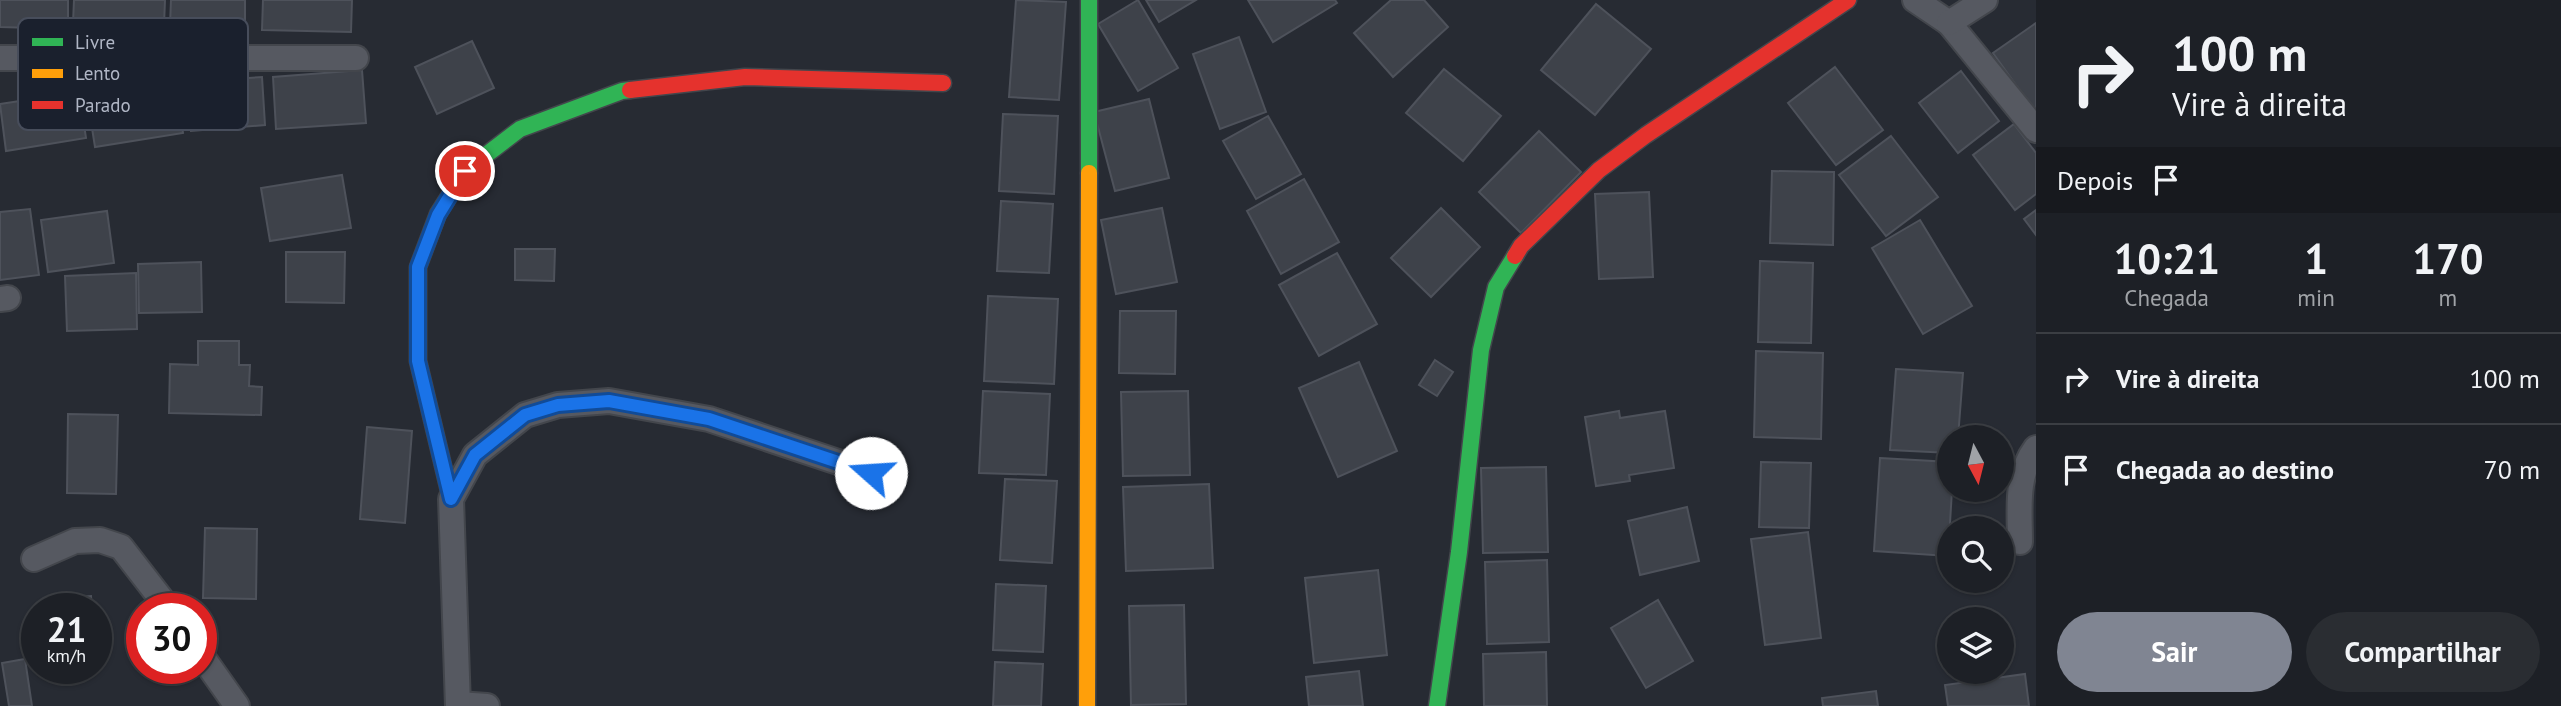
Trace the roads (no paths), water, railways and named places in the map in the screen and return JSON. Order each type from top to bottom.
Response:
[{"type":"street","points":[[1087,706],[1089,0]]},
{"type":"street","points":[[1437,706],[1459,551],[1481,350],[1496,287],[1521,246],[1599,170],[1646,135],[1848,0]]},
{"type":"street","points":[[1915,0],[1949,23],[2036,130]]},
{"type":"street","points":[[1949,23],[1985,0]]},
{"type":"street","points":[[0,58],[18,58]]},
{"type":"street","points":[[248,58],[356,58]]},
{"type":"street","points":[[487,706],[458,705],[451,499],[418,361],[418,267],[438,215],[465,171],[520,129],[622,91],[746,77],[943,83]]},
{"type":"street","points":[[451,499],[475,455],[525,415],[558,405],[609,401],[709,419],[871,473]]},
{"type":"street","points":[[2020,542],[2019,487],[2028,458],[2036,448]]},
{"type":"street","points":[[34,559],[75,541],[100,540],[121,547],[157,593]]},
{"type":"street","points":[[217,678],[237,706]]}]
